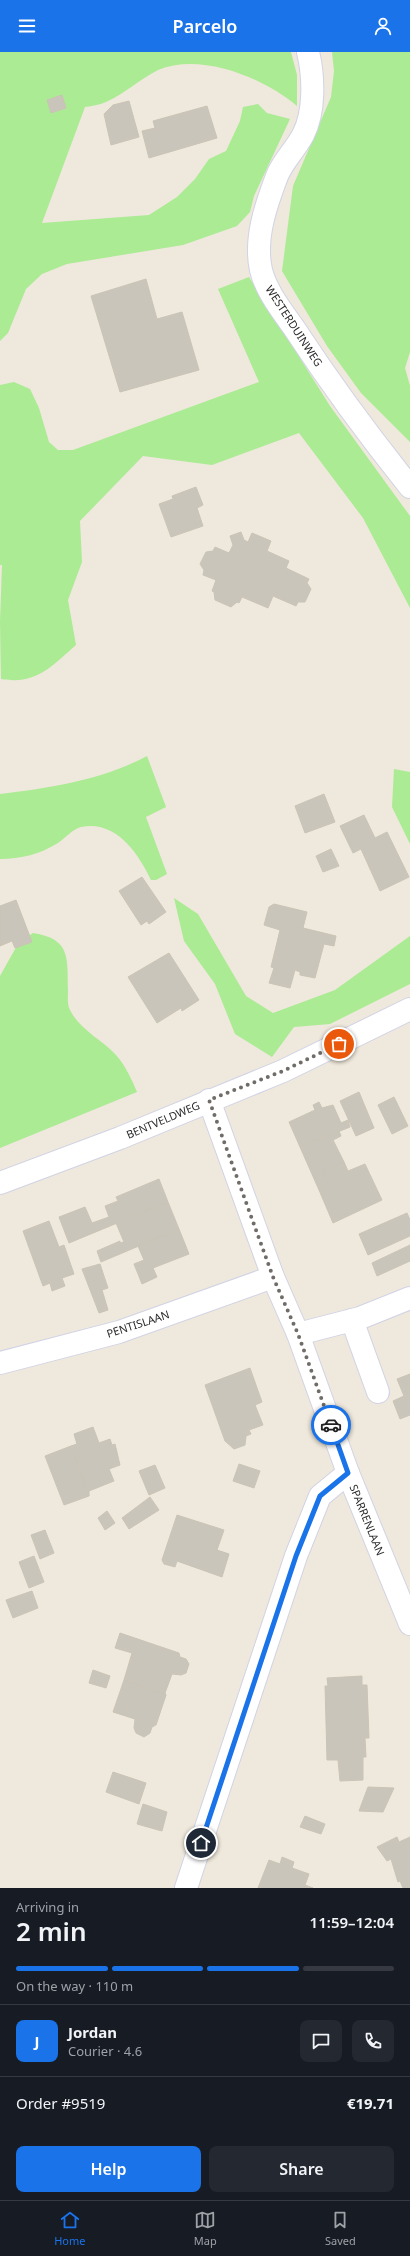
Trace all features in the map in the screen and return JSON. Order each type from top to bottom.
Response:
[{"type":"street","name":"WESTERDUINWEG","points":[[308,52],[312,87],[310,111],[303,135],[281,168],[268,199],[261,234],[259,254],[262,271],[272,295],[310,353],[369,436],[410,487]]},
{"type":"street","name":"BENTVELDWEG","points":[[0,1183],[120,1138],[209,1100],[283,1071],[410,1009]]},
{"type":"street","name":"SPARRENLAAN","points":[[209,1100],[273,1277],[298,1334],[348,1473],[410,1624]]},
{"type":"street","name":"PENTISLAAN","points":[[0,1363],[119,1332],[273,1277]]},
{"type":"street","points":[[298,1334],[352,1320],[410,1298]]},
{"type":"street","points":[[352,1320],[378,1392]]},
{"type":"street","points":[[186,1888],[296,1556],[320,1496],[348,1473]]},
{"type":"green space","points":[[0,52],[291,52],[297,75],[297,106],[267,86],[250,78],[212,66],[193,64],[175,65],[158,70],[113,99],[101,104],[85,107],[42,223],[149,215],[177,197],[195,179],[209,159],[226,151],[240,121],[243,107],[258,104],[267,113],[290,119],[254,196],[250,212],[237,226],[183,245],[67,264],[42,274],[26,289],[8,333],[0,341]]},
{"type":"green space","points":[[332,52],[410,52],[410,352],[405,368],[410,386],[410,442],[361,393],[327,346],[282,271],[293,186],[331,97],[334,71]]},
{"type":"green space","points":[[249,277],[330,406],[410,516],[410,608],[363,518],[299,433],[212,465],[143,456],[80,521],[82,562],[68,600],[76,645],[51,667],[34,677],[13,680],[1,679],[0,622],[2,565],[0,565],[0,385],[14,382],[30,389],[39,408],[49,442],[58,450],[73,450],[259,382],[218,289]]},
{"type":"green space","points":[[147,756],[166,807],[146,817],[167,874],[156,880],[151,880],[140,859],[124,841],[105,829],[94,826],[78,828],[58,843],[37,853],[23,857],[0,859],[0,794],[75,782],[112,771]]},
{"type":"green space","points":[[394,769],[410,772],[410,844],[392,807]]},
{"type":"green space","points":[[174,898],[198,914],[246,996],[273,1013],[335,990],[410,936],[410,984],[330,1024],[294,1027],[272,1057],[235,1034],[215,984],[184,941]]},
{"type":"green space","points":[[33,933],[55,940],[65,952],[68,970],[68,1006],[70,1010],[79,1023],[116,1055],[128,1073],[137,1092],[0,1148],[0,976],[19,942]]},
{"type":"building","points":[[62,95],[66,108],[51,113],[47,100]]},
{"type":"building","points":[[129,101],[139,137],[111,145],[104,114],[113,105]]},
{"type":"building","points":[[207,106],[217,138],[149,158],[142,131],[155,128],[153,121]]},
{"type":"building","points":[[146,279],[157,319],[182,312],[199,370],[120,392],[91,296]]},
{"type":"building","points":[[196,487],[203,505],[197,508],[203,526],[171,537],[159,504],[173,499],[172,496]]},
{"type":"building","points":[[241,532],[244,540],[248,542],[252,533],[271,541],[267,551],[289,561],[286,568],[309,579],[307,583],[311,589],[305,602],[298,602],[296,606],[273,596],[268,608],[242,597],[239,603],[237,602],[231,607],[215,600],[214,592],[212,591],[216,580],[203,575],[204,570],[200,564],[206,552],[213,551],[215,547],[229,553],[233,545],[230,536]]},
{"type":"building","points":[[324,794],[335,822],[305,833],[295,806]]},
{"type":"building","points":[[364,815],[375,838],[387,832],[409,877],[380,891],[361,849],[353,853],[340,826]]},
{"type":"building","points":[[331,849],[339,866],[323,872],[316,856]]},
{"type":"building","points":[[142,877],[166,912],[149,924],[147,921],[141,925],[119,891]]},
{"type":"building","points":[[16,900],[32,942],[15,948],[12,941],[0,946],[0,906]]},
{"type":"building","points":[[274,904],[307,912],[303,928],[336,936],[334,946],[324,944],[315,978],[300,975],[300,972],[295,970],[290,988],[269,983],[274,968],[271,967],[280,930],[264,925],[269,907]]},
{"type":"building","points":[[169,953],[199,1000],[182,1011],[181,1008],[157,1023],[128,977]]},
{"type":"building","points":[[359,1092],[374,1128],[356,1136],[340,1101]]},
{"type":"building","points":[[394,1097],[408,1126],[392,1134],[378,1105]]},
{"type":"building","points":[[319,1102],[322,1108],[333,1105],[341,1123],[348,1120],[350,1127],[300,1147],[289,1122],[315,1110],[313,1105]]},
{"type":"building","points":[[339,1131],[341,1136],[333,1140],[344,1162],[323,1172],[329,1186],[319,1190],[300,1147]]},
{"type":"building","points":[[344,1162],[348,1171],[365,1164],[382,1200],[333,1223],[319,1190],[329,1186],[323,1172]]},
{"type":"building","points":[[159,1179],[168,1202],[69,1243],[59,1217],[85,1207],[92,1223],[109,1217],[105,1206],[118,1201],[116,1197]]},
{"type":"building","points":[[168,1202],[179,1229],[101,1262],[97,1251],[120,1241],[120,1243],[124,1242],[116,1223]]},
{"type":"building","points":[[407,1213],[410,1220],[410,1236],[368,1255],[359,1234]]},
{"type":"building","points":[[49,1221],[59,1247],[64,1245],[74,1274],[62,1278],[65,1286],[52,1291],[50,1283],[43,1286],[23,1231]]},
{"type":"building","points":[[179,1229],[189,1254],[153,1268],[157,1277],[142,1284],[134,1264],[144,1260],[138,1246]]},
{"type":"building","points":[[410,1245],[410,1261],[377,1276],[372,1263]]},
{"type":"building","points":[[100,1264],[108,1288],[102,1290],[108,1310],[99,1313],[82,1269]]},
{"type":"building","points":[[250,1368],[262,1402],[255,1405],[263,1425],[249,1430],[251,1434],[246,1436],[245,1445],[234,1449],[225,1441],[205,1385]]},
{"type":"building","points":[[410,1374],[410,1415],[400,1419],[393,1401],[404,1396],[397,1379]]},
{"type":"building","points":[[93,1427],[99,1443],[110,1439],[112,1445],[115,1444],[120,1465],[109,1469],[114,1481],[89,1491],[89,1496],[71,1446],[77,1444],[74,1434]]},
{"type":"building","points":[[71,1446],[89,1496],[64,1505],[45,1456]]},
{"type":"building","points":[[239,1464],[260,1471],[254,1488],[233,1481]]},
{"type":"building","points":[[155,1465],[165,1488],[149,1495],[139,1471]]},
{"type":"building","points":[[150,1497],[159,1510],[129,1529],[122,1518]]},
{"type":"building","points":[[107,1511],[115,1523],[105,1530],[98,1518]]},
{"type":"building","points":[[177,1515],[224,1530],[217,1550],[229,1554],[222,1577],[177,1561],[175,1567],[164,1564],[162,1560]]},
{"type":"building","points":[[45,1530],[54,1553],[40,1559],[31,1535]]},
{"type":"building","points":[[34,1556],[44,1582],[29,1588],[19,1562]]},
{"type":"building","points":[[32,1591],[38,1608],[13,1618],[6,1600]]},
{"type":"building","points":[[120,1633],[179,1653],[180,1657],[186,1659],[189,1664],[186,1673],[181,1675],[172,1674],[165,1693],[166,1695],[124,1680],[132,1653],[115,1648]]},
{"type":"building","points":[[93,1670],[110,1676],[106,1688],[89,1683]]},
{"type":"building","points":[[362,1676],[362,1685],[367,1685],[369,1738],[365,1738],[366,1757],[363,1757],[363,1780],[340,1781],[338,1760],[327,1760],[325,1686],[328,1686],[327,1678]]},
{"type":"building","points":[[124,1680],[166,1695],[156,1725],[152,1727],[150,1733],[144,1737],[136,1733],[134,1728],[135,1719],[113,1712]]},
{"type":"building","points":[[113,1772],[146,1783],[139,1804],[106,1792]]},
{"type":"building","points":[[368,1787],[394,1788],[383,1812],[359,1811]]},
{"type":"building","points":[[143,1804],[167,1812],[162,1831],[137,1824]]},
{"type":"building","points":[[305,1816],[325,1824],[321,1834],[300,1827]]},
{"type":"building","points":[[397,1837],[399,1842],[410,1837],[410,1888],[403,1888],[400,1881],[398,1882],[391,1859],[387,1861],[377,1847]]},
{"type":"building","points":[[282,1857],[294,1862],[292,1868],[309,1874],[305,1885],[313,1888],[258,1888],[269,1860],[280,1864]]},
{"type":"way so far","points":[[331,1425],[298,1334],[273,1277],[209,1100],[283,1071],[339,1044]]},
{"type":"route","points":[[201,1843],[296,1556],[320,1496],[348,1473],[331,1425]]}]
